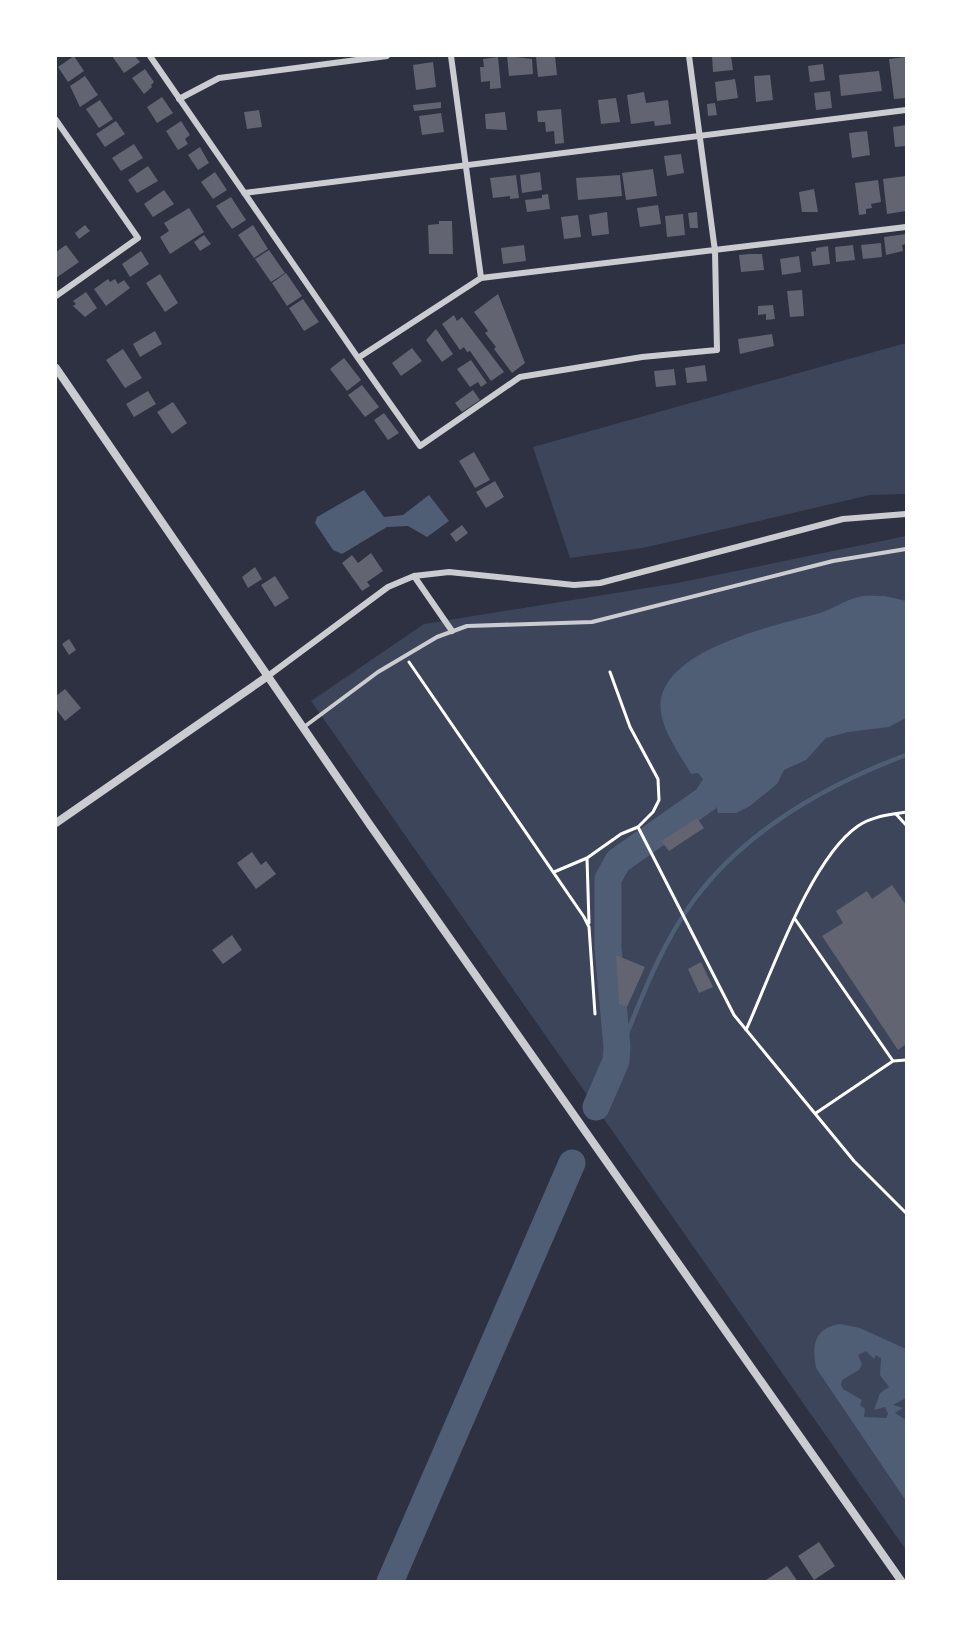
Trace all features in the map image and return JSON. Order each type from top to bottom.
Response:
[{"type":"street","points":[[150,56],[420,446],[520,377],[642,357],[717,350],[715,252],[689,56]]},
{"type":"street","points":[[179,99],[219,78],[387,56]]},
{"type":"street","points":[[451,56],[481,278]]},
{"type":"street","points":[[244,193],[906,110]]},
{"type":"street","points":[[56,120],[138,238],[56,296]]},
{"type":"street","points":[[358,358],[481,278],[715,252],[906,227]]},
{"type":"street","points":[[56,368],[303,727],[902,1581]]},
{"type":"street","points":[[56,823],[268,676],[388,587],[414,576],[449,572],[565,585],[600,583],[843,519],[906,514]]},
{"type":"street","points":[[414,576],[452,631]]},
{"type":"lane","points":[[303,727],[378,672],[452,631],[467,626],[499,623],[592,622],[833,561],[906,549]]},
{"type":"path","points":[[405,656],[554,872],[589,927]]},
{"type":"path","points":[[554,872],[587,858],[621,834],[639,827],[653,812],[659,800],[658,779],[630,727],[610,672]]},
{"type":"path","points":[[746,1031],[795,918],[827,858],[859,825],[875,818],[906,812]]},
{"type":"path","points":[[896,814],[906,825]]},
{"type":"path","points":[[639,827],[734,1015],[854,1161],[906,1213]]},
{"type":"path","points":[[587,858],[595,1014]]},
{"type":"path","points":[[795,918],[893,1061]]},
{"type":"path","points":[[816,1113],[893,1061],[906,1060]]},
{"type":"shaded area","points":[[906,343],[906,494],[870,495],[643,548],[570,558],[533,447]]},
{"type":"shaded area","points":[[364,490],[384,517],[403,515],[429,495],[449,521],[427,537],[408,526],[387,527],[342,554],[333,550],[315,523],[317,517]]},
{"type":"shaded area","points":[[906,536],[906,1550],[311,701],[424,624],[677,583]]},
{"type":"shaded area","points":[[885,596],[906,601],[906,718],[889,727],[848,732],[826,738],[806,760],[784,770],[777,784],[750,806],[736,813],[718,813],[716,804],[708,807],[702,788],[705,782],[698,773],[691,774],[662,719],[661,699],[669,681],[684,665],[704,652],[728,641],[820,613],[853,598]]},
{"type":"shaded area","points":[[840,1324],[860,1328],[906,1349],[906,1398],[893,1405],[903,1408],[895,1413],[906,1420],[906,1501],[816,1368],[814,1352],[817,1339],[825,1329]],"holes":[[[866,1351],[874,1359],[876,1355],[881,1358],[880,1375],[889,1387],[880,1393],[874,1410],[885,1407],[888,1414],[886,1418],[864,1417],[865,1409],[860,1405],[862,1400],[843,1389],[841,1385],[842,1380],[859,1370],[862,1364],[858,1355]]]},
{"type":"building","points":[[74,56],[84,71],[68,82],[58,67]]},
{"type":"building","points":[[112,56],[135,56],[140,62],[124,73]]},
{"type":"building","points":[[507,56],[532,59],[533,74],[509,76]]},
{"type":"building","points":[[555,56],[557,75],[538,77],[536,57]]},
{"type":"building","points":[[712,56],[731,56],[733,70],[713,72]]},
{"type":"building","points":[[498,57],[501,88],[490,89],[490,81],[481,82],[480,67],[484,67],[483,59]]},
{"type":"building","points":[[906,57],[906,98],[894,99],[889,59]]},
{"type":"building","points":[[433,62],[436,87],[416,90],[413,65]]},
{"type":"building","points":[[823,64],[825,80],[810,82],[808,66]]},
{"type":"building","points":[[145,69],[154,82],[144,94],[132,78]]},
{"type":"building","points":[[879,71],[882,91],[841,96],[839,75]]},
{"type":"building","points":[[770,75],[773,100],[756,102],[754,76]]},
{"type":"building","points":[[85,76],[98,95],[80,107],[70,86]]},
{"type":"building","points":[[735,79],[738,98],[717,101],[715,82]]},
{"type":"building","points":[[830,91],[832,108],[816,110],[814,93]]},
{"type":"building","points":[[644,92],[646,103],[668,100],[671,124],[655,126],[654,121],[631,124],[627,95]]},
{"type":"building","points":[[162,97],[173,113],[157,123],[147,107]]},
{"type":"building","points":[[616,98],[620,122],[601,124],[598,100]]},
{"type":"building","points":[[100,100],[113,119],[99,128],[86,109]]},
{"type":"building","points":[[441,102],[441,108],[414,111],[413,105]]},
{"type":"building","points":[[715,103],[717,115],[708,116],[707,104]]},
{"type":"building","points":[[561,109],[564,143],[555,144],[554,131],[546,132],[545,122],[538,122],[537,111]]},
{"type":"building","points":[[259,110],[262,127],[247,129],[244,112]]},
{"type":"building","points":[[505,112],[507,130],[486,129],[485,114]]},
{"type":"building","points":[[441,113],[444,132],[422,135],[419,116]]},
{"type":"building","points":[[116,121],[125,134],[105,147],[96,134]]},
{"type":"building","points":[[181,121],[190,135],[185,139],[188,144],[178,150],[166,131]]},
{"type":"building","points":[[906,125],[906,146],[895,147],[893,127]]},
{"type":"building","points":[[867,131],[870,155],[852,158],[849,133]]},
{"type":"building","points":[[134,144],[143,158],[121,171],[112,158]]},
{"type":"building","points":[[200,147],[209,163],[198,170],[188,155]]},
{"type":"building","points":[[681,154],[684,173],[667,176],[664,156]]},
{"type":"building","points":[[148,166],[158,181],[137,193],[128,180]]},
{"type":"building","points":[[653,169],[657,196],[626,200],[622,173]]},
{"type":"building","points":[[215,172],[227,190],[213,199],[201,182]]},
{"type":"building","points":[[540,172],[542,190],[522,193],[520,175]]},
{"type":"building","points":[[516,175],[519,198],[510,199],[510,196],[493,198],[490,178]]},
{"type":"building","points":[[620,175],[622,196],[578,200],[576,178]]},
{"type":"building","points":[[906,176],[906,211],[887,214],[883,179]]},
{"type":"building","points":[[878,180],[881,202],[871,204],[872,208],[866,209],[866,214],[859,215],[855,183]]},
{"type":"building","points":[[814,189],[818,212],[802,212],[799,192]]},
{"type":"building","points":[[164,190],[174,204],[153,217],[144,204]]},
{"type":"building","points":[[548,194],[550,209],[527,212],[525,200],[542,198],[542,195]]},
{"type":"building","points":[[231,197],[246,220],[232,229],[216,206]]},
{"type":"building","points":[[658,205],[661,224],[640,227],[637,208]]},
{"type":"building","points":[[189,208],[204,232],[170,254],[160,237],[169,231],[164,223]]},
{"type":"building","points":[[607,212],[609,234],[592,236],[589,215]]},
{"type":"building","points":[[697,212],[698,228],[690,228],[688,213]]},
{"type":"building","points":[[683,214],[685,235],[667,237],[665,216]]},
{"type":"building","points":[[578,215],[581,237],[564,239],[561,217]]},
{"type":"building","points":[[439,221],[452,221],[453,254],[429,254],[428,225],[439,224]]},
{"type":"building","points":[[85,225],[90,231],[79,239],[75,233]]},
{"type":"building","points":[[253,225],[268,249],[254,258],[238,235]]},
{"type":"building","points":[[906,234],[906,244],[902,245],[903,251],[886,255],[884,237]]},
{"type":"building","points":[[204,235],[211,244],[200,251],[194,242]]},
{"type":"building","points":[[881,243],[882,257],[863,259],[861,245]]},
{"type":"building","points":[[66,245],[79,262],[56,278],[56,252]]},
{"type":"building","points":[[524,245],[526,261],[503,264],[501,248]]},
{"type":"building","points":[[853,245],[855,260],[836,262],[835,247]]},
{"type":"building","points":[[828,246],[830,264],[813,266],[811,252],[816,251],[816,248]]},
{"type":"building","points":[[269,250],[285,273],[271,282],[255,259]]},
{"type":"building","points":[[141,251],[149,264],[130,277],[122,264]]},
{"type":"building","points":[[762,254],[764,270],[741,272],[739,255]]},
{"type":"building","points":[[799,256],[801,272],[782,275],[780,259]]},
{"type":"building","points":[[286,273],[302,296],[287,306],[272,283]]},
{"type":"building","points":[[160,274],[178,303],[165,312],[146,283]]},
{"type":"building","points":[[108,279],[110,282],[115,279],[118,284],[124,280],[130,288],[106,306],[94,289]]},
{"type":"building","points":[[802,290],[804,316],[790,317],[787,291]]},
{"type":"building","points":[[86,292],[97,308],[85,317],[73,306],[76,304],[73,301]]},
{"type":"building","points":[[498,294],[525,363],[512,373],[494,349],[496,347],[485,333],[488,331],[474,312]]},
{"type":"building","points":[[303,299],[319,322],[304,331],[289,308]]},
{"type":"building","points":[[773,305],[775,319],[766,320],[766,314],[758,315],[758,306]]},
{"type":"building","points":[[454,315],[457,321],[462,317],[504,372],[491,381],[470,351],[467,352],[464,347],[460,350],[442,324]]},
{"type":"building","points":[[436,329],[453,354],[442,362],[426,340]]},
{"type":"building","points":[[155,331],[162,344],[140,357],[133,344]]},
{"type":"building","points":[[772,334],[774,346],[740,354],[738,339]]},
{"type":"building","points":[[412,348],[422,361],[401,376],[392,363]]},
{"type":"building","points":[[123,349],[142,378],[125,388],[106,360]]},
{"type":"building","points":[[344,358],[361,380],[347,391],[330,369]]},
{"type":"building","points":[[471,360],[487,383],[481,387],[478,382],[470,387],[457,369]]},
{"type":"building","points":[[705,365],[707,381],[687,383],[685,368]]},
{"type":"building","points":[[674,369],[676,385],[656,387],[654,371]]},
{"type":"building","points":[[362,385],[379,407],[365,417],[348,395]]},
{"type":"building","points":[[473,390],[480,400],[462,412],[455,403]]},
{"type":"building","points":[[148,391],[156,404],[134,417],[126,404]]},
{"type":"building","points":[[173,402],[187,423],[172,434],[157,412]]},
{"type":"building","points":[[384,413],[399,433],[388,440],[374,420]]},
{"type":"building","points":[[474,452],[490,480],[475,488],[459,461]]},
{"type":"building","points":[[495,481],[504,497],[486,508],[476,492]]},
{"type":"building","points":[[462,525],[468,533],[456,542],[450,534]]},
{"type":"building","points":[[371,553],[383,571],[367,582],[370,586],[362,591],[342,563],[352,555],[358,563]]},
{"type":"building","points":[[255,567],[262,579],[248,588],[242,577]]},
{"type":"building","points":[[275,576],[289,598],[275,607],[261,585]]},
{"type":"building","points":[[69,639],[76,650],[69,655],[62,644]]},
{"type":"building","points":[[65,689],[81,708],[65,721],[56,709],[56,696]]},
{"type":"building","points":[[697,818],[704,828],[669,851],[661,841]]},
{"type":"building","points":[[252,852],[261,865],[266,861],[276,874],[256,889],[237,863]]},
{"type":"building","points":[[892,885],[906,905],[906,1044],[898,1050],[822,936],[843,923],[836,911],[867,891],[872,899]]},
{"type":"building","points":[[232,935],[242,950],[223,964],[212,950]]},
{"type":"building","points":[[616,955],[645,967],[627,1007],[619,1004]]},
{"type":"building","points":[[701,962],[713,987],[699,993],[688,969]]},
{"type":"building","points":[[819,1542],[835,1566],[814,1580],[798,1556]]},
{"type":"building","points":[[787,1566],[798,1582],[766,1582],[766,1580]]},
{"type":"waterway","points":[[616,1061],[650,978],[670,937],[694,900],[715,875],[738,852],[790,812],[846,780],[906,755]]},
{"type":"waterway","points":[[596,1107],[616,1061],[617,1047],[608,948],[608,879],[618,861],[706,799],[727,768]]},
{"type":"waterway","points":[[390,1582],[572,1163]]}]
